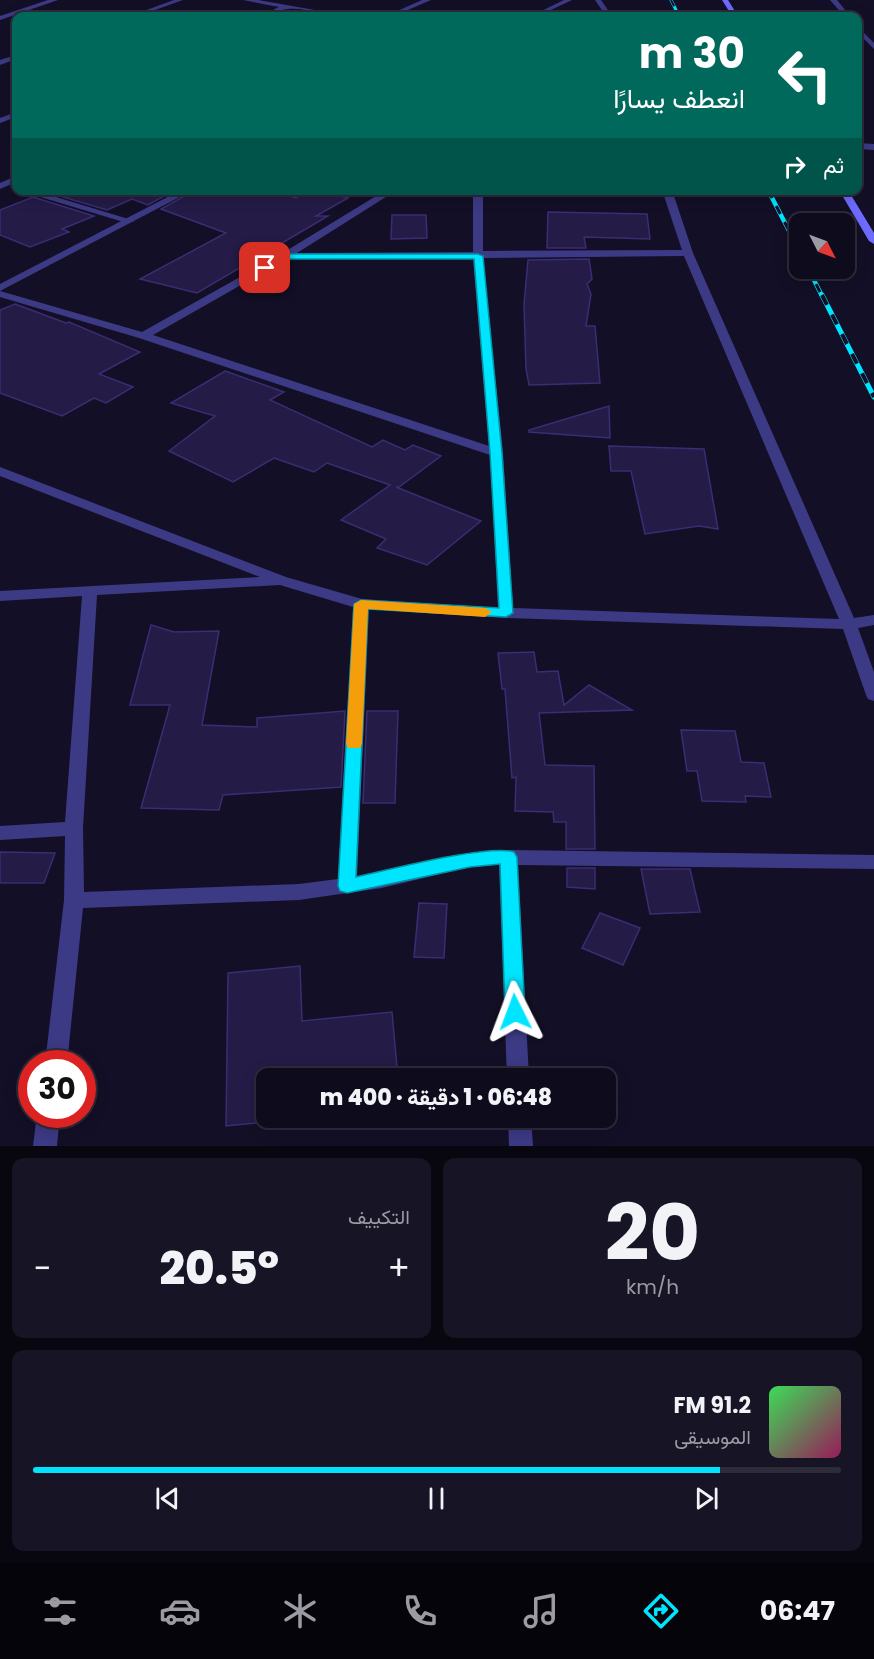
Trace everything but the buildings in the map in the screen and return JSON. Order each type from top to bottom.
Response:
[{"type":"main road","points":[[846,195],[874,241]]},
{"type":"street","points":[[18,12],[55,0]]},
{"type":"street","points":[[145,12],[180,0]]},
{"type":"street","points":[[246,0],[320,12]]},
{"type":"street","points":[[275,12],[306,0]]},
{"type":"street","points":[[398,12],[428,0]]},
{"type":"street","points":[[543,12],[569,0]]},
{"type":"street","points":[[833,0],[844,12]]},
{"type":"street","points":[[862,34],[871,48]]},
{"type":"street","points":[[39,195],[130,221]]},
{"type":"street","points":[[0,288],[179,195]]},
{"type":"street","points":[[143,336],[285,256],[385,195]]},
{"type":"street","points":[[478,195],[478,256],[496,453],[506,613]]},
{"type":"street","points":[[669,195],[688,253],[849,624],[874,696]]},
{"type":"street","points":[[285,256],[688,253]]},
{"type":"street","points":[[0,294],[143,336],[496,453]]},
{"type":"street","points":[[0,471],[281,580],[361,604],[506,613],[849,624],[874,620]]},
{"type":"street","points":[[0,596],[281,580]]},
{"type":"street","points":[[58,1050],[74,900],[74,828],[90,592]]},
{"type":"street","points":[[347,886],[361,604]]},
{"type":"street","points":[[0,833],[74,828]]},
{"type":"street","points":[[74,900],[299,892],[347,886],[470,860],[508,857],[874,862]]},
{"type":"street","points":[[508,857],[518,1068]]},
{"type":"street","points":[[45,1146],[47,1128]]},
{"type":"street","points":[[520,1128],[521,1146]]},
{"type":"railway","points":[[671,0],[677,12]]},
{"type":"railway","points":[[771,195],[789,231]]},
{"type":"railway","points":[[814,279],[822,296]]},
{"type":"railway","points":[[822,295],[874,397]]},
{"type":"slow traffic","points":[[354,744],[361,604],[408,609],[485,612]]},
{"type":"route","points":[[265,268],[285,256],[478,256],[496,453],[506,613],[408,609],[361,604],[347,886],[470,860],[508,857],[515,1012]]}]
